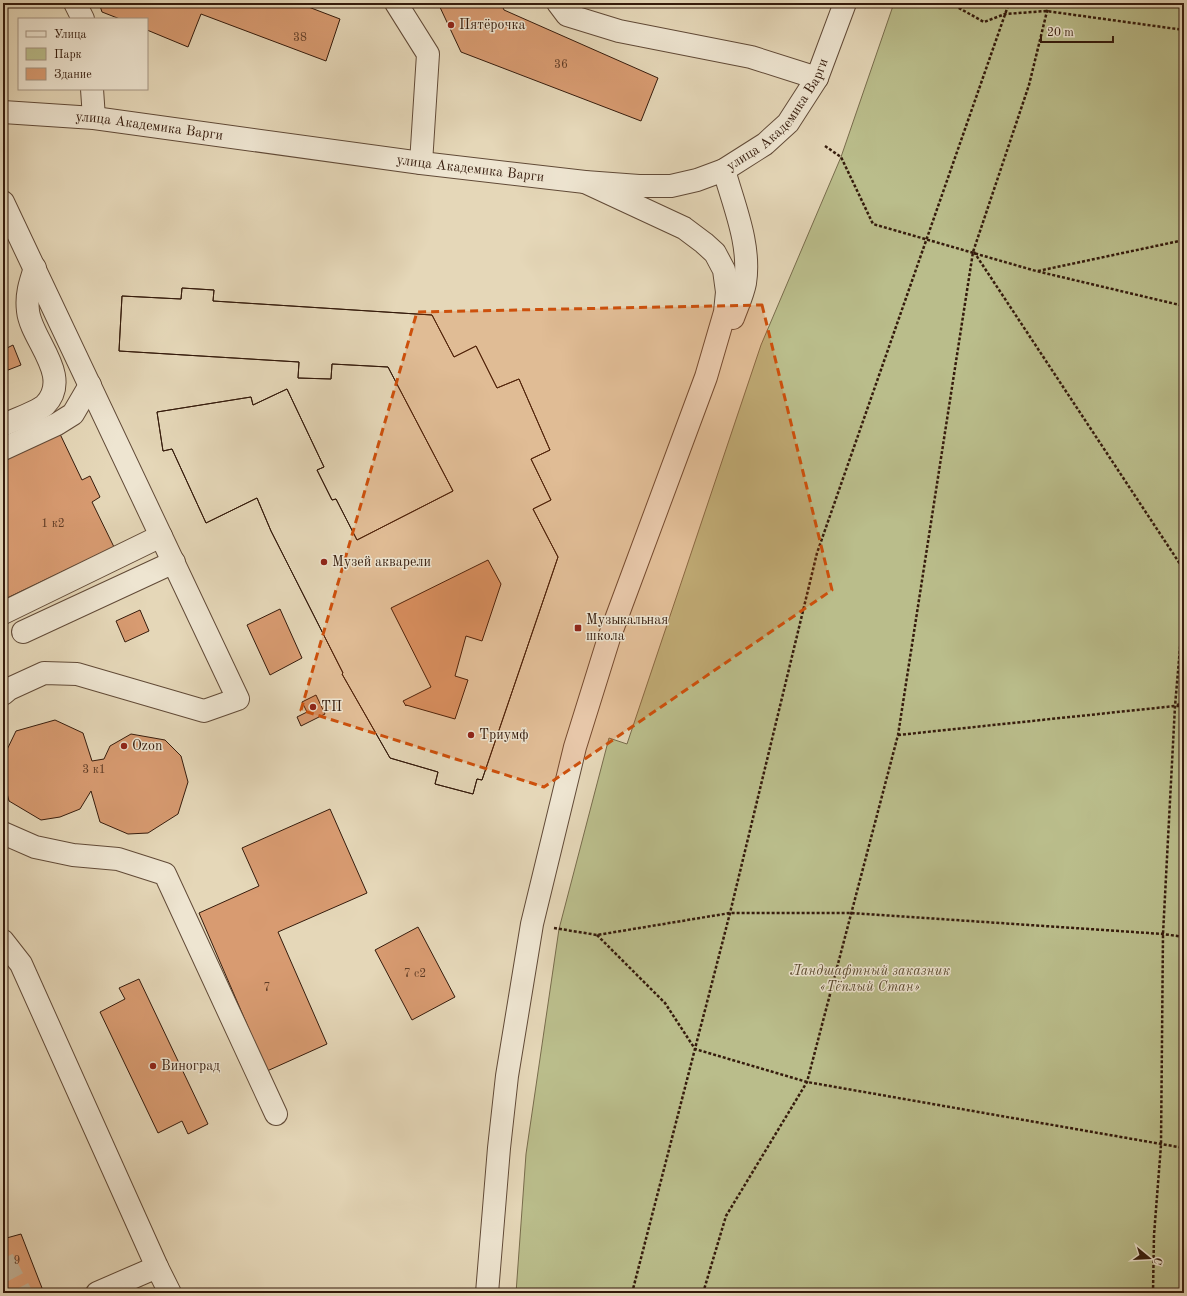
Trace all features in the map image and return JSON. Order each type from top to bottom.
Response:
[{"type":"street","points":[[75,3],[82,18]]},
{"type":"street","points":[[396,3],[428,54],[421,163]]},
{"type":"street","points":[[558,3],[567,15],[619,31],[751,57],[817,78]]},
{"type":"street","name":"улица Академика Варги","points":[[3,112],[94,118],[421,163],[585,182],[639,186],[671,186],[697,180],[724,170],[765,144],[788,123],[817,78],[845,3]]},
{"type":"street","points":[[92,90],[94,118]]},
{"type":"street","points":[[706,377],[733,320],[745,283],[745,254],[740,225],[724,170]]},
{"type":"street","points":[[487,1293],[499,1148],[507,1076],[532,924],[575,747],[603,659],[706,377],[725,312],[727,292],[724,270],[715,253],[684,228],[585,182]]},
{"type":"street","points":[[3,202],[238,699],[204,711],[77,674],[50,673],[44,673],[9,689],[3,694]]},
{"type":"street","points":[[3,424],[44,406],[52,395],[54,386],[53,371],[28,312],[27,295],[35,268]]},
{"type":"street","points":[[3,449],[57,424],[73,414],[90,385]]},
{"type":"street","points":[[3,614],[161,536]]},
{"type":"street","points":[[24,632],[174,562]]},
{"type":"street","points":[[3,833],[35,847],[73,855],[118,859],[165,874],[276,1114]]},
{"type":"street","points":[[3,941],[21,964],[170,1293]]},
{"type":"street","points":[[97,1293],[157,1267]]},
{"type":"path","points":[[950,3],[984,22],[1005,14],[1046,11],[1184,30]]},
{"type":"path","points":[[632,1293],[730,913],[817,553],[928,239],[1009,3]]},
{"type":"path","points":[[703,1293],[726,1216],[807,1082],[898,735],[973,252],[1029,85],[1049,3]]},
{"type":"path","points":[[825,146],[841,157],[873,224],[1036,271],[1184,306]]},
{"type":"path","points":[[1036,271],[1184,240]]},
{"type":"path","points":[[973,252],[1184,570]]},
{"type":"path","points":[[1153,1293],[1154,1235],[1161,1145],[1163,934],[1175,706],[1184,602]]},
{"type":"path","points":[[1175,706],[1184,703]]},
{"type":"path","points":[[898,735],[1184,706]]},
{"type":"path","points":[[559,929],[597,935],[730,913],[851,913],[1163,934],[1184,937]]},
{"type":"path","points":[[597,935],[665,1003],[695,1049],[807,1082],[1184,1148]]},
{"type":"highlighted area","points":[[762,305],[832,590],[544,787],[301,710],[417,312]]},
{"type":"green space","name":"Ландшафтный заказник «Тёплый Стан»","points":[[894,3],[1184,3],[1184,1293],[516,1293],[526,1154],[559,929],[609,738],[627,744],[761,345],[841,157]]},
{"type":"building","points":[[99,3],[298,3],[340,19],[326,61],[201,14],[188,47],[148,30],[148,18],[117,18],[102,12]]},
{"type":"building","points":[[438,3],[501,3],[504,10],[658,78],[641,121],[461,52]]},
{"type":"building","points":[[182,288],[214,290],[213,301],[432,315],[454,357],[476,346],[497,388],[519,379],[550,450],[531,459],[551,500],[533,509],[558,557],[482,780],[477,779],[473,794],[435,784],[438,772],[390,758],[342,674],[343,673],[271,531],[257,498],[206,523],[172,449],[163,451],[157,412],[251,397],[253,405],[287,389],[324,467],[317,470],[332,500],[336,499],[357,540],[453,491],[388,367],[332,364],[331,379],[298,378],[299,362],[119,351],[122,296],[181,299]],"holes":[[[488,560],[501,584],[482,641],[466,636],[455,676],[468,680],[455,719],[406,706],[403,701],[431,687],[391,608]]]},
{"type":"building","points":[[182,288],[214,290],[213,301],[432,315],[454,357],[476,346],[497,388],[519,379],[550,450],[531,459],[551,500],[533,509],[558,557],[482,780],[477,779],[473,794],[435,784],[438,772],[390,758],[342,674],[343,673],[271,531],[257,498],[206,523],[172,449],[163,451],[157,412],[251,397],[253,405],[287,389],[324,467],[317,470],[332,500],[336,499],[357,540],[453,491],[388,367],[332,364],[331,379],[298,378],[299,362],[119,351],[122,296],[181,299]]},
{"type":"building","points":[[13,345],[21,365],[3,372],[3,350]]},
{"type":"building","points":[[60,434],[82,480],[90,476],[100,497],[92,502],[114,547],[3,600],[3,461]]},
{"type":"building","points":[[280,609],[302,658],[270,675],[247,625]]},
{"type":"building","points":[[140,610],[149,631],[125,642],[116,621]]},
{"type":"building","name":"ТП","points":[[316,695],[325,714],[301,726],[297,717],[307,712],[302,702]]},
{"type":"building","points":[[55,720],[83,733],[92,761],[104,759],[110,746],[131,734],[165,740],[181,756],[188,782],[178,814],[148,833],[128,834],[100,822],[91,791],[80,809],[60,817],[41,820],[9,801],[3,778],[3,758],[16,731]]},
{"type":"building","points":[[330,809],[367,893],[278,932],[327,1044],[267,1071],[199,913],[259,886],[242,848]]},
{"type":"building","points":[[418,927],[455,997],[412,1020],[375,950]]},
{"type":"building","name":"Виноград","points":[[139,979],[208,1124],[188,1134],[182,1121],[158,1133],[100,1012],[125,999],[119,988]]},
{"type":"building","points":[[21,1234],[42,1288],[36,1293],[3,1293],[3,1239]]},
{"type":"tunnel","points":[[3,1259],[21,1293]]},
{"type":"place","name":"Пятёрочка","points":[[451,25]]},
{"type":"place","name":"Музей акварели","points":[[324,562]]},
{"type":"place","name":"Музыкальная школа","points":[[578,628]]},
{"type":"place","name":"ТП","points":[[313,707]]},
{"type":"place","name":"Триумф","points":[[471,735]]},
{"type":"place","name":"Ozon","points":[[124,746]]},
{"type":"place","name":"Виноград","points":[[153,1066]]}]
